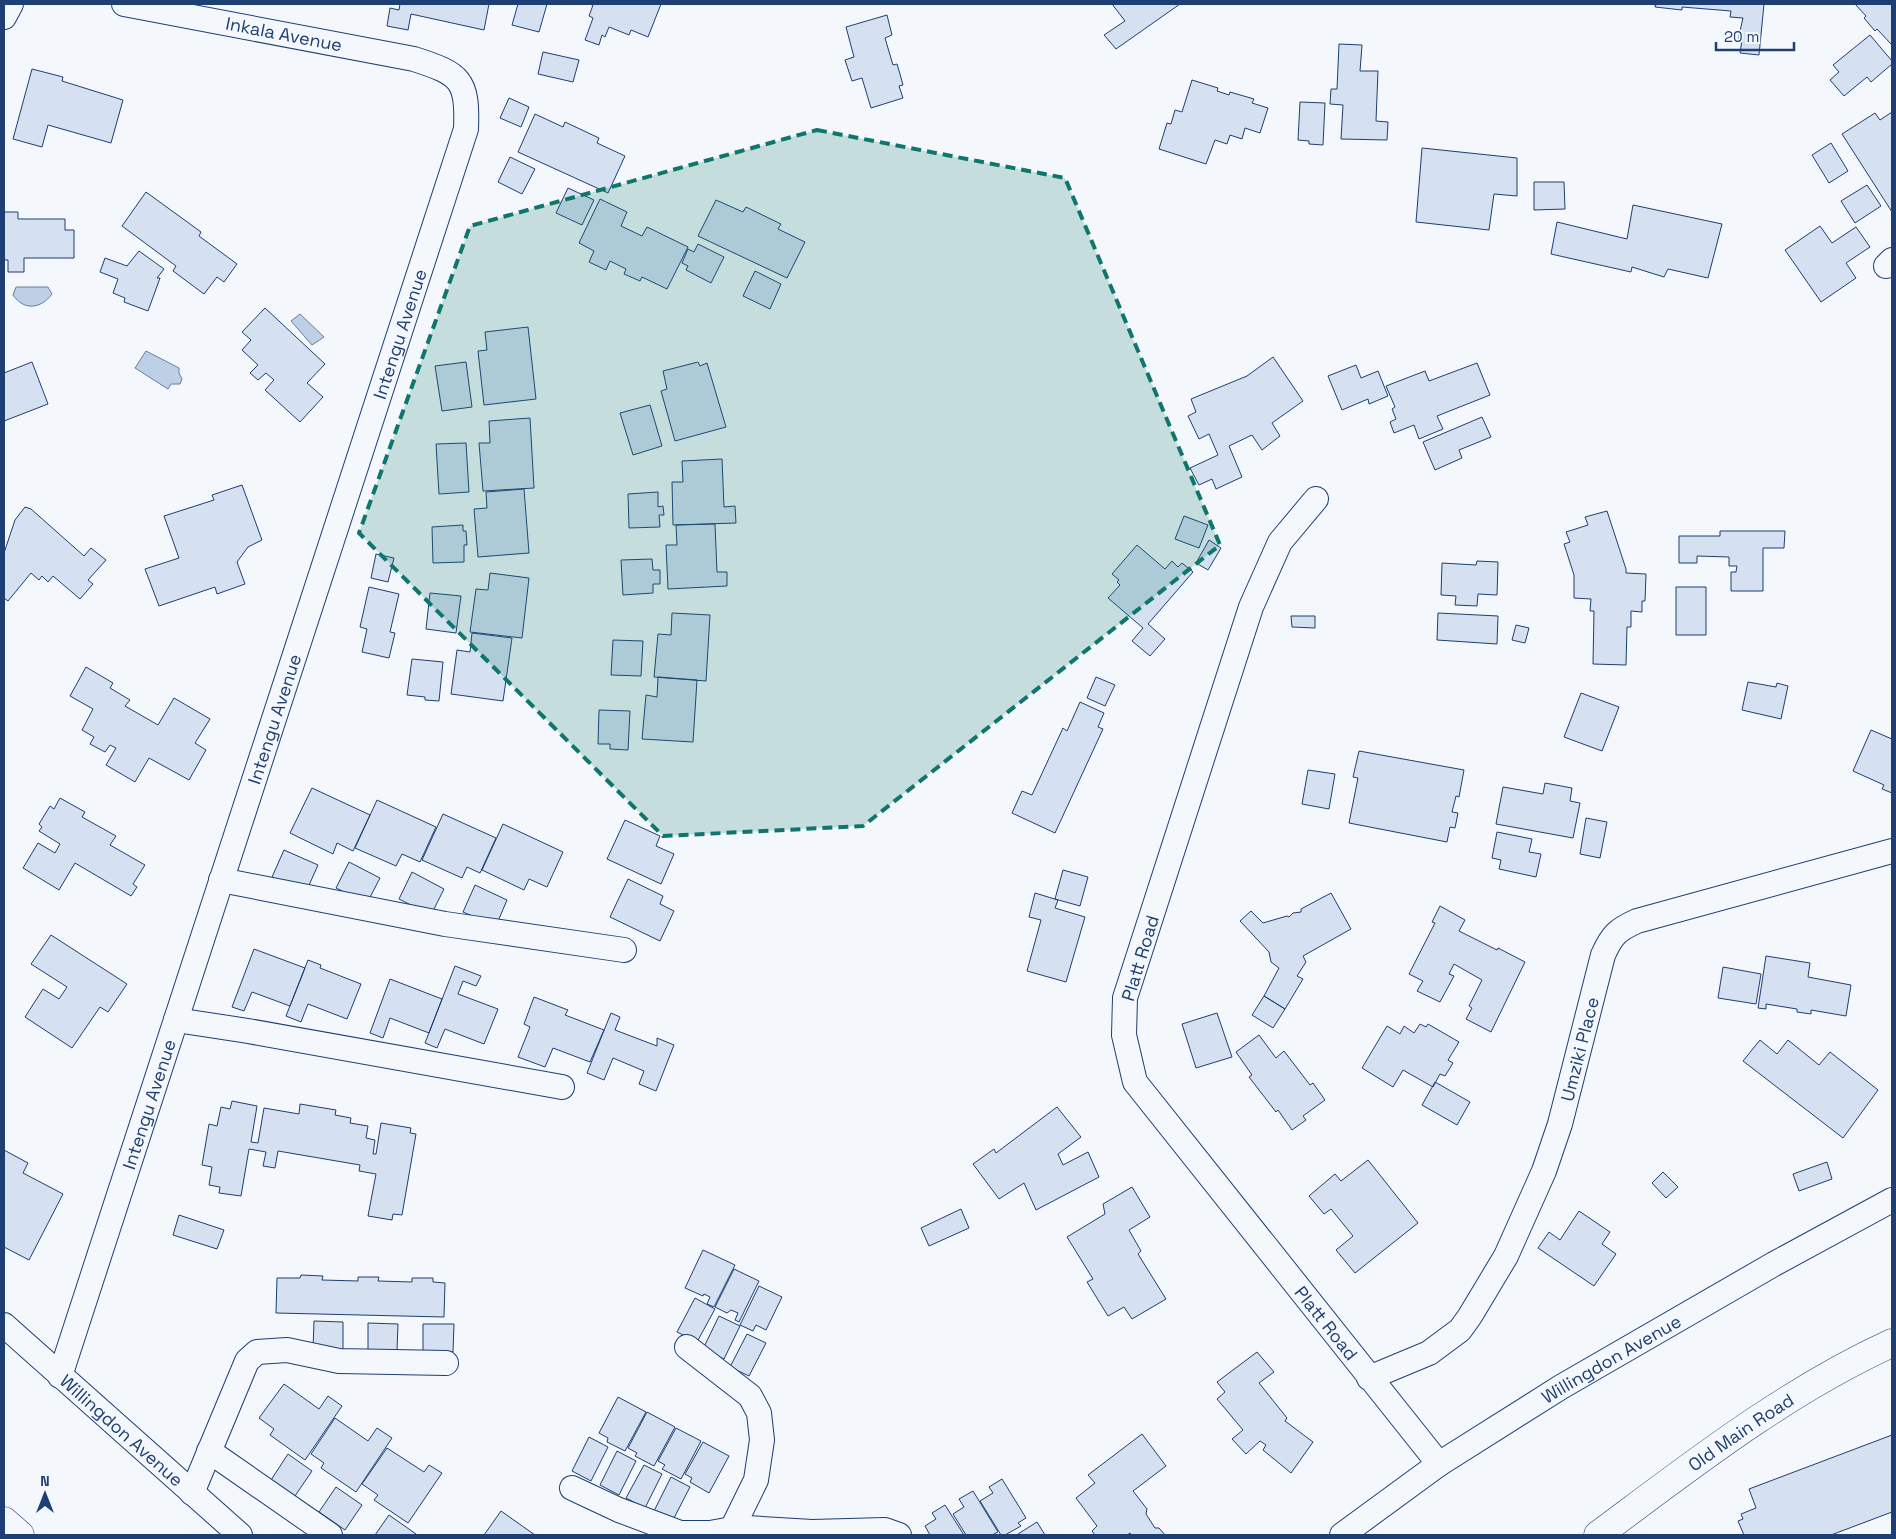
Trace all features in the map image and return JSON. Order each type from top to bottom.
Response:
[{"type":"main road","name":"Old Main Road","points":[[1598,1535],[1753,1421],[1825,1379],[1892,1344]]},
{"type":"main road","points":[[4,1521],[20,1535]]},
{"type":"street","points":[[4,17],[11,4]]},
{"type":"street","name":"Inkala Avenue","points":[[124,4],[414,59],[442,68]]},
{"type":"street","name":"Intengu Avenue","points":[[60,1376],[466,129],[466,95],[457,80],[442,68]]},
{"type":"street","name":"Platt Road","points":[[1316,499],[1280,542],[1251,607],[1125,998],[1124,1035],[1135,1082],[1439,1464]]},
{"type":"street","name":"Umziki Place","points":[[1369,1378],[1429,1353],[1460,1330],[1506,1256],[1544,1171],[1558,1132],[1610,938],[1622,927],[1637,921],[1892,851]]},
{"type":"street","points":[[221,880],[445,924],[624,950]]},
{"type":"street","points":[[176,1020],[248,1030],[562,1087]]},
{"type":"street","name":"Willingdon Avenue","points":[[1342,1535],[1439,1464],[1561,1387],[1774,1264],[1892,1200]]},
{"type":"street","name":"Willingdon Avenue","points":[[4,1325],[240,1535]]},
{"type":"street","points":[[686,1347],[750,1396],[759,1413],[762,1440],[756,1480],[732,1528]]},
{"type":"street","points":[[192,1493],[247,1361],[257,1352],[287,1350],[347,1362],[446,1363]]},
{"type":"street","points":[[209,1451],[330,1535]]},
{"type":"street","points":[[572,1488],[619,1510],[680,1533],[710,1533],[732,1528],[748,1528],[812,1532],[885,1530],[899,1535]]},
{"type":"highlighted area","points":[[817,130],[1065,178],[1220,545],[863,826],[663,836],[359,533],[470,226]]},
{"type":"water","points":[[16,287],[48,287],[52,294],[43,303],[27,306],[22,304],[13,295]]},
{"type":"water","points":[[300,314],[324,337],[312,345],[291,321]]},
{"type":"water","points":[[146,351],[179,368],[182,379],[180,384],[171,384],[168,389],[135,368]]},
{"type":"building","points":[[400,4],[489,4],[484,30],[411,14],[408,30],[387,26],[390,8],[399,10]]},
{"type":"building","points":[[518,4],[547,4],[539,32],[512,25]]},
{"type":"building","points":[[588,4],[661,4],[648,37],[631,30],[629,35],[609,27],[605,37],[602,35],[599,45],[585,40],[593,18],[589,16],[593,5]]},
{"type":"building","points":[[1112,4],[1180,4],[1116,49],[1104,35],[1125,21]]},
{"type":"building","points":[[1649,4],[1764,4],[1759,55],[1740,53],[1742,40],[1738,40],[1743,18],[1730,17],[1731,11],[1682,7],[1682,10],[1655,7],[1656,5]]},
{"type":"building","points":[[1855,4],[1892,4],[1891,44],[1877,29],[1875,31],[1864,18],[1866,16]]},
{"type":"building","points":[[887,15],[892,35],[885,38],[893,65],[897,64],[903,85],[899,86],[903,98],[871,108],[862,78],[852,81],[845,60],[854,57],[846,27]]},
{"type":"building","points":[[1870,35],[1892,61],[1892,64],[1871,82],[1867,77],[1844,96],[1830,80],[1839,72],[1833,65]]},
{"type":"building","points":[[1339,44],[1362,45],[1360,71],[1378,71],[1376,121],[1388,122],[1387,140],[1341,139],[1343,105],[1330,104],[1331,89],[1337,89]]},
{"type":"building","points":[[543,52],[579,60],[573,82],[538,74]]},
{"type":"building","points":[[32,69],[63,77],[62,81],[123,100],[111,143],[48,125],[42,147],[13,139]]},
{"type":"building","points":[[1192,80],[1218,88],[1217,91],[1229,95],[1230,92],[1254,99],[1252,103],[1268,108],[1260,133],[1245,128],[1242,139],[1230,135],[1227,144],[1215,140],[1206,164],[1159,149],[1167,123],[1171,124],[1175,110],[1182,112]]},
{"type":"building","points":[[509,98],[529,107],[521,127],[500,118]]},
{"type":"building","points":[[1300,102],[1325,103],[1323,145],[1309,144],[1309,141],[1298,140]]},
{"type":"building","points":[[1892,112],[1892,212],[1842,134],[1875,113],[1880,120]]},
{"type":"building","points":[[535,114],[563,127],[565,122],[599,138],[597,143],[625,156],[608,193],[518,152]]},
{"type":"building","points":[[1831,143],[1848,171],[1829,183],[1812,155]]},
{"type":"building","points":[[1422,148],[1517,158],[1517,196],[1494,194],[1489,230],[1416,222]]},
{"type":"building","points":[[510,157],[535,169],[522,194],[498,182]]},
{"type":"building","points":[[1534,182],[1564,182],[1565,209],[1534,210]]},
{"type":"building","points":[[1867,185],[1881,206],[1855,223],[1841,201]]},
{"type":"building","points":[[568,188],[594,200],[582,225],[556,213]]},
{"type":"building","points":[[146,192],[201,232],[199,236],[237,264],[224,282],[217,277],[204,294],[173,271],[176,266],[122,226]]},
{"type":"building","points":[[600,199],[627,212],[621,226],[642,236],[647,227],[688,247],[667,289],[642,277],[640,281],[624,274],[626,269],[610,261],[606,270],[589,262],[594,251],[579,243]]},
{"type":"building","points":[[716,200],[743,212],[746,207],[781,224],[778,229],[805,242],[787,278],[698,236]]},
{"type":"building","points":[[1633,205],[1722,224],[1708,278],[1668,269],[1664,277],[1632,267],[1631,272],[1551,254],[1557,222],[1627,239]]},
{"type":"building","points":[[4,212],[18,212],[18,219],[65,219],[65,230],[74,230],[74,258],[24,258],[24,272],[8,272],[8,260],[4,260]]},
{"type":"building","points":[[1820,226],[1832,243],[1856,227],[1870,247],[1846,263],[1856,278],[1821,302],[1785,250]]},
{"type":"building","points":[[698,244],[724,257],[711,283],[686,270],[688,266],[682,263],[688,249],[694,252]]},
{"type":"building","points":[[139,251],[164,269],[157,278],[160,278],[148,311],[124,302],[125,298],[113,293],[118,279],[100,272],[105,258],[127,266]]},
{"type":"building","points":[[755,271],[781,284],[770,309],[743,296]]},
{"type":"building","points":[[265,308],[325,364],[307,383],[323,397],[300,422],[265,390],[274,380],[266,373],[258,380],[250,373],[258,365],[242,350],[251,340],[242,332]]},
{"type":"building","points":[[528,327],[536,399],[484,405],[478,351],[487,350],[485,332]]},
{"type":"building","points":[[1273,357],[1303,401],[1272,423],[1280,436],[1262,450],[1252,435],[1229,446],[1242,477],[1216,489],[1212,479],[1199,485],[1190,468],[1218,455],[1209,434],[1199,439],[1188,416],[1196,412],[1191,399],[1247,376]]},
{"type":"building","points":[[32,362],[48,404],[4,421],[4,373]]},
{"type":"building","points":[[466,362],[472,407],[442,411],[435,366]]},
{"type":"building","points":[[698,362],[700,366],[707,363],[726,427],[675,441],[661,391],[667,389],[663,371]]},
{"type":"building","points":[[1477,363],[1490,395],[1437,416],[1443,429],[1419,439],[1414,425],[1394,433],[1390,422],[1396,419],[1392,409],[1395,407],[1386,386],[1425,371],[1429,381]]},
{"type":"building","points":[[1356,365],[1361,378],[1378,371],[1388,396],[1369,404],[1368,399],[1342,410],[1328,376]]},
{"type":"building","points":[[650,405],[662,446],[633,455],[620,413]]},
{"type":"building","points":[[1482,417],[1491,437],[1459,450],[1462,458],[1435,470],[1423,442]]},
{"type":"building","points":[[530,418],[534,488],[483,491],[479,443],[490,443],[489,421]]},
{"type":"building","points":[[466,443],[469,492],[439,494],[436,444]]},
{"type":"building","points":[[722,459],[724,507],[735,506],[736,523],[673,525],[672,482],[683,482],[682,461]]},
{"type":"building","points":[[242,485],[262,540],[248,547],[237,562],[245,584],[217,594],[215,587],[159,606],[145,569],[179,558],[164,516],[214,500],[212,495]]},
{"type":"building","points":[[524,489],[529,553],[478,557],[474,509],[487,508],[486,492]]},
{"type":"building","points":[[658,492],[658,507],[663,506],[664,515],[659,515],[660,527],[629,528],[628,494]]},
{"type":"building","points":[[25,507],[31,509],[84,556],[91,548],[106,560],[88,580],[93,584],[80,599],[53,576],[48,582],[42,576],[39,580],[31,573],[8,601],[4,598],[4,553],[15,520]]},
{"type":"building","points":[[1607,511],[1626,573],[1646,574],[1645,601],[1642,601],[1642,612],[1631,611],[1631,627],[1627,627],[1626,665],[1593,664],[1594,611],[1590,611],[1591,599],[1574,598],[1574,575],[1564,544],[1570,542],[1566,532],[1588,525],[1585,517]]},
{"type":"building","points":[[1184,516],[1208,525],[1199,548],[1175,539]]},
{"type":"building","points":[[715,524],[717,572],[727,572],[727,586],[668,589],[666,545],[677,545],[676,525]]},
{"type":"building","points":[[463,525],[463,531],[466,531],[467,545],[464,545],[464,562],[433,563],[432,527]]},
{"type":"building","points":[[1720,531],[1785,531],[1784,548],[1763,548],[1763,591],[1731,591],[1731,572],[1736,572],[1737,566],[1729,566],[1729,557],[1697,556],[1697,563],[1679,563],[1679,536],[1720,536]]},
{"type":"building","points":[[1209,540],[1221,548],[1208,570],[1196,563]]},
{"type":"building","points":[[1137,545],[1165,569],[1172,561],[1178,567],[1182,563],[1193,572],[1148,624],[1165,639],[1150,656],[1132,641],[1143,628],[1108,598],[1120,585],[1117,582],[1119,580],[1112,574]]},
{"type":"building","points":[[376,554],[394,558],[388,582],[371,578]]},
{"type":"building","points":[[652,559],[653,570],[660,570],[660,584],[653,584],[653,593],[623,595],[621,560]]},
{"type":"building","points":[[1477,561],[1498,562],[1497,595],[1478,594],[1477,606],[1455,605],[1456,596],[1441,595],[1442,563],[1476,565]]},
{"type":"building","points":[[490,573],[529,578],[522,638],[470,632],[476,589],[488,590]]},
{"type":"building","points":[[369,587],[399,594],[390,632],[395,633],[389,658],[362,652],[367,629],[360,627]]},
{"type":"building","points":[[1676,587],[1706,587],[1706,635],[1676,635]]},
{"type":"building","points":[[430,593],[461,596],[456,633],[426,629]]},
{"type":"building","points":[[672,613],[710,615],[706,681],[654,677],[658,634],[671,635]]},
{"type":"building","points":[[1438,613],[1498,616],[1497,644],[1437,640]]},
{"type":"building","points":[[1291,616],[1315,616],[1315,628],[1292,627]]},
{"type":"building","points":[[1516,625],[1529,628],[1525,643],[1512,640]]},
{"type":"building","points":[[472,633],[512,638],[503,701],[451,694],[457,650],[470,652]]},
{"type":"building","points":[[613,640],[643,641],[641,676],[611,675]]},
{"type":"building","points":[[412,659],[443,662],[439,701],[425,700],[425,697],[407,695]]},
{"type":"building","points":[[86,667],[113,683],[110,688],[130,700],[125,706],[158,725],[174,698],[210,719],[195,743],[206,750],[189,780],[149,758],[135,782],[106,765],[116,748],[110,745],[105,752],[90,744],[94,737],[82,730],[93,709],[70,696]]},
{"type":"building","points":[[658,677],[697,680],[693,742],[642,739],[646,695],[657,697]]},
{"type":"building","points":[[1096,677],[1115,685],[1105,706],[1087,698]]},
{"type":"building","points":[[1748,682],[1776,687],[1777,683],[1788,686],[1781,719],[1742,710]]},
{"type":"building","points":[[1581,693],[1619,707],[1602,751],[1564,737]]},
{"type":"building","points":[[1080,702],[1104,713],[1098,727],[1103,729],[1055,833],[1012,813],[1022,791],[1032,795],[1063,728],[1067,731]]},
{"type":"building","points":[[599,710],[630,711],[628,750],[610,749],[610,744],[598,744]]},
{"type":"building","points":[[1871,730],[1892,739],[1892,793],[1882,789],[1884,785],[1853,771]]},
{"type":"building","points":[[1359,751],[1464,770],[1459,797],[1456,796],[1452,812],[1458,813],[1455,828],[1450,827],[1447,842],[1349,823],[1358,778],[1353,777]]},
{"type":"building","points":[[1308,770],[1335,774],[1329,809],[1302,804]]},
{"type":"building","points":[[1545,783],[1572,788],[1570,801],[1580,803],[1573,838],[1496,824],[1503,787],[1543,794]]},
{"type":"building","points":[[312,788],[370,815],[353,851],[337,843],[333,854],[290,833]]},
{"type":"building","points":[[60,798],[85,812],[82,817],[116,836],[110,845],[145,865],[133,884],[137,887],[131,896],[75,863],[59,890],[23,868],[38,843],[55,853],[60,844],[39,831],[42,827],[39,824],[50,806],[54,809]]},
{"type":"building","points":[[377,800],[436,827],[420,862],[402,854],[396,866],[355,848]]},
{"type":"building","points":[[443,814],[496,838],[480,873],[467,867],[462,878],[422,860]]},
{"type":"building","points":[[1586,818],[1607,822],[1600,858],[1580,854]]},
{"type":"building","points":[[625,820],[660,836],[656,846],[674,854],[661,884],[607,859]]},
{"type":"building","points":[[503,824],[563,852],[547,887],[529,879],[524,890],[482,870]]},
{"type":"building","points":[[1497,832],[1532,839],[1529,852],[1541,854],[1536,877],[1499,869],[1501,860],[1492,858]]},
{"type":"building","points":[[284,850],[318,865],[306,892],[272,877]]},
{"type":"building","points":[[349,862],[380,878],[367,903],[336,888]]},
{"type":"building","points":[[1063,870],[1088,877],[1080,906],[1055,899]]},
{"type":"building","points":[[412,872],[444,889],[431,915],[399,899]]},
{"type":"building","points":[[628,879],[663,896],[660,904],[674,911],[660,941],[610,917]]},
{"type":"building","points":[[475,885],[507,900],[496,926],[463,912]]},
{"type":"building","points":[[1035,893],[1058,900],[1055,908],[1085,917],[1066,982],[1027,971],[1041,920],[1029,917]]},
{"type":"building","points":[[1331,893],[1351,929],[1303,956],[1306,962],[1297,976],[1303,979],[1285,1009],[1264,996],[1279,968],[1271,962],[1269,952],[1240,921],[1251,911],[1263,923],[1289,917],[1293,913],[1301,912],[1301,909]]},
{"type":"building","points":[[1440,906],[1465,920],[1459,931],[1525,962],[1491,1032],[1466,1019],[1472,1008],[1469,1006],[1482,980],[1454,964],[1449,974],[1454,976],[1440,1002],[1417,991],[1423,981],[1409,974],[1435,923],[1432,922]]},
{"type":"building","points":[[51,935],[127,984],[108,1012],[100,1007],[72,1048],[25,1017],[43,989],[59,999],[67,987],[31,964]]},
{"type":"building","points":[[254,949],[305,968],[290,1006],[252,992],[244,1011],[232,1007]]},
{"type":"building","points":[[1766,956],[1810,963],[1808,977],[1851,985],[1846,1016],[1811,1010],[1811,1014],[1797,1012],[1797,1009],[1766,1004],[1766,1009],[1758,1008]]},
{"type":"building","points":[[308,960],[321,965],[320,968],[361,984],[347,1019],[308,1004],[301,1022],[286,1016]]},
{"type":"building","points":[[455,966],[481,976],[476,986],[463,981],[458,994],[498,1009],[484,1044],[445,1029],[437,1048],[425,1043]]},
{"type":"building","points":[[1723,967],[1761,974],[1756,1004],[1718,998]]},
{"type":"building","points":[[390,979],[442,999],[429,1033],[390,1018],[383,1038],[370,1033]]},
{"type":"building","points":[[1264,996],[1285,1009],[1273,1028],[1252,1015]]},
{"type":"building","points":[[534,997],[568,1010],[565,1015],[604,1030],[590,1062],[553,1048],[545,1067],[518,1057],[530,1027],[524,1024]]},
{"type":"building","points":[[611,1013],[620,1017],[615,1030],[657,1046],[657,1038],[674,1045],[656,1091],[639,1084],[644,1071],[613,1058],[604,1080],[587,1073]]},
{"type":"building","points":[[1217,1013],[1232,1057],[1196,1068],[1182,1024]]},
{"type":"building","points":[[1420,1024],[1426,1027],[1428,1024],[1459,1042],[1448,1060],[1453,1063],[1445,1076],[1440,1074],[1433,1087],[1403,1070],[1393,1087],[1362,1068],[1387,1026],[1400,1034],[1404,1026],[1414,1033]]},
{"type":"building","points":[[1259,1035],[1276,1058],[1284,1051],[1310,1085],[1313,1083],[1325,1100],[1303,1116],[1306,1120],[1292,1130],[1278,1110],[1276,1112],[1249,1077],[1252,1075],[1236,1052]]},
{"type":"building","points":[[1760,1040],[1777,1054],[1788,1040],[1819,1065],[1830,1052],[1878,1090],[1843,1138],[1743,1061]]},
{"type":"building","points":[[1435,1082],[1470,1102],[1457,1125],[1422,1105]]},
{"type":"building","points":[[232,1101],[257,1106],[251,1142],[258,1143],[264,1108],[299,1114],[300,1104],[336,1110],[335,1115],[351,1118],[350,1123],[368,1126],[366,1138],[375,1140],[373,1154],[376,1154],[381,1123],[411,1128],[410,1133],[416,1134],[402,1215],[393,1214],[392,1220],[368,1216],[376,1174],[359,1171],[360,1165],[278,1151],[275,1168],[263,1166],[266,1152],[249,1149],[241,1196],[219,1193],[220,1187],[209,1185],[212,1167],[202,1165],[209,1124],[217,1126],[221,1107],[230,1109]]},
{"type":"building","points":[[1057,1107],[1081,1137],[1058,1154],[1063,1165],[1088,1152],[1099,1177],[1036,1210],[1024,1183],[999,1199],[973,1164],[994,1149],[996,1153]]},
{"type":"building","points":[[4,1150],[28,1163],[23,1173],[63,1194],[29,1260],[4,1247]]},
{"type":"building","points":[[1368,1160],[1418,1223],[1355,1273],[1336,1250],[1353,1236],[1331,1209],[1324,1214],[1309,1196],[1335,1174],[1341,1181]]},
{"type":"building","points":[[1827,1162],[1832,1179],[1799,1191],[1793,1174]]},
{"type":"building","points":[[1663,1172],[1678,1187],[1666,1198],[1652,1183]]},
{"type":"building","points":[[1132,1187],[1150,1217],[1129,1230],[1141,1251],[1138,1254],[1166,1299],[1132,1319],[1124,1307],[1108,1316],[1087,1282],[1093,1279],[1067,1237],[1105,1214],[1103,1204]]},
{"type":"building","points":[[961,1209],[969,1228],[929,1246],[921,1228]]},
{"type":"building","points":[[1579,1211],[1610,1232],[1602,1244],[1616,1254],[1594,1286],[1538,1248],[1549,1232],[1560,1240]]},
{"type":"building","points":[[179,1215],[224,1230],[217,1249],[173,1235]]},
{"type":"building","points":[[703,1250],[735,1265],[714,1307],[707,1304],[710,1297],[685,1288]]},
{"type":"building","points":[[734,1269],[759,1281],[739,1322],[735,1320],[738,1313],[731,1310],[727,1313],[715,1307]]},
{"type":"building","points":[[301,1275],[323,1276],[322,1280],[358,1281],[358,1277],[379,1277],[378,1281],[412,1282],[412,1278],[433,1278],[433,1282],[445,1283],[444,1317],[276,1313],[277,1278],[300,1278]]},
{"type":"building","points":[[759,1286],[782,1297],[766,1330],[756,1325],[753,1331],[740,1325]]},
{"type":"building","points":[[695,1298],[715,1309],[697,1342],[677,1332]]},
{"type":"building","points":[[719,1316],[740,1326],[724,1359],[703,1349]]},
{"type":"building","points":[[314,1321],[343,1322],[343,1350],[313,1349]]},
{"type":"building","points":[[368,1323],[398,1324],[397,1351],[368,1350]]},
{"type":"building","points":[[423,1324],[454,1324],[453,1352],[423,1351]]},
{"type":"building","points":[[747,1334],[766,1343],[749,1376],[730,1367]]},
{"type":"building","points":[[1257,1352],[1274,1372],[1259,1383],[1287,1418],[1285,1421],[1313,1442],[1291,1473],[1263,1450],[1266,1445],[1260,1441],[1246,1454],[1232,1439],[1243,1430],[1217,1399],[1225,1392],[1217,1382]]},
{"type":"building","points":[[284,1384],[319,1409],[328,1396],[342,1406],[305,1460],[270,1435],[274,1429],[259,1418]]},
{"type":"building","points":[[618,1397],[646,1412],[625,1451],[607,1442],[608,1438],[599,1433]]},
{"type":"building","points":[[647,1412],[675,1427],[654,1466],[635,1456],[637,1453],[628,1448]]},
{"type":"building","points":[[335,1418],[368,1441],[377,1428],[392,1438],[356,1492],[321,1468],[324,1463],[311,1454]]},
{"type":"building","points":[[676,1428],[701,1441],[681,1479],[662,1469],[665,1465],[658,1461]]},
{"type":"building","points":[[1142,1434],[1166,1466],[1133,1491],[1147,1509],[1146,1514],[1155,1528],[1159,1528],[1165,1535],[1131,1535],[1130,1533],[1127,1535],[1095,1535],[1092,1531],[1097,1526],[1076,1498],[1095,1483],[1088,1475]]},
{"type":"building","points":[[1892,1435],[1892,1512],[1831,1535],[1744,1535],[1738,1521],[1743,1519],[1741,1514],[1756,1508],[1749,1489]]},
{"type":"building","points":[[589,1437],[608,1447],[591,1481],[572,1471]]},
{"type":"building","points":[[703,1442],[729,1456],[709,1493],[690,1482],[692,1478],[685,1474]]},
{"type":"building","points":[[387,1448],[424,1472],[429,1465],[442,1473],[408,1523],[374,1500],[378,1495],[362,1484]]},
{"type":"building","points":[[617,1451],[636,1461],[619,1495],[600,1485]]},
{"type":"building","points":[[288,1454],[312,1471],[295,1496],[271,1480]]},
{"type":"building","points":[[644,1465],[662,1474],[645,1508],[626,1498]]},
{"type":"building","points":[[671,1477],[690,1487],[673,1520],[654,1511]]},
{"type":"building","points":[[1002,1479],[1026,1518],[1018,1523],[1021,1526],[1005,1535],[1001,1535],[980,1501],[993,1493],[989,1487]]},
{"type":"building","points":[[336,1487],[362,1505],[345,1530],[319,1512]]},
{"type":"building","points":[[973,1491],[998,1532],[992,1535],[966,1535],[953,1514],[964,1507],[959,1499]]},
{"type":"building","points":[[945,1505],[964,1535],[930,1535],[925,1526],[936,1519],[932,1513]]},
{"type":"building","points":[[501,1511],[535,1535],[484,1535]]},
{"type":"building","points":[[389,1515],[416,1534],[375,1535]]},
{"type":"building","points":[[1037,1522],[1045,1535],[1018,1534]]}]
